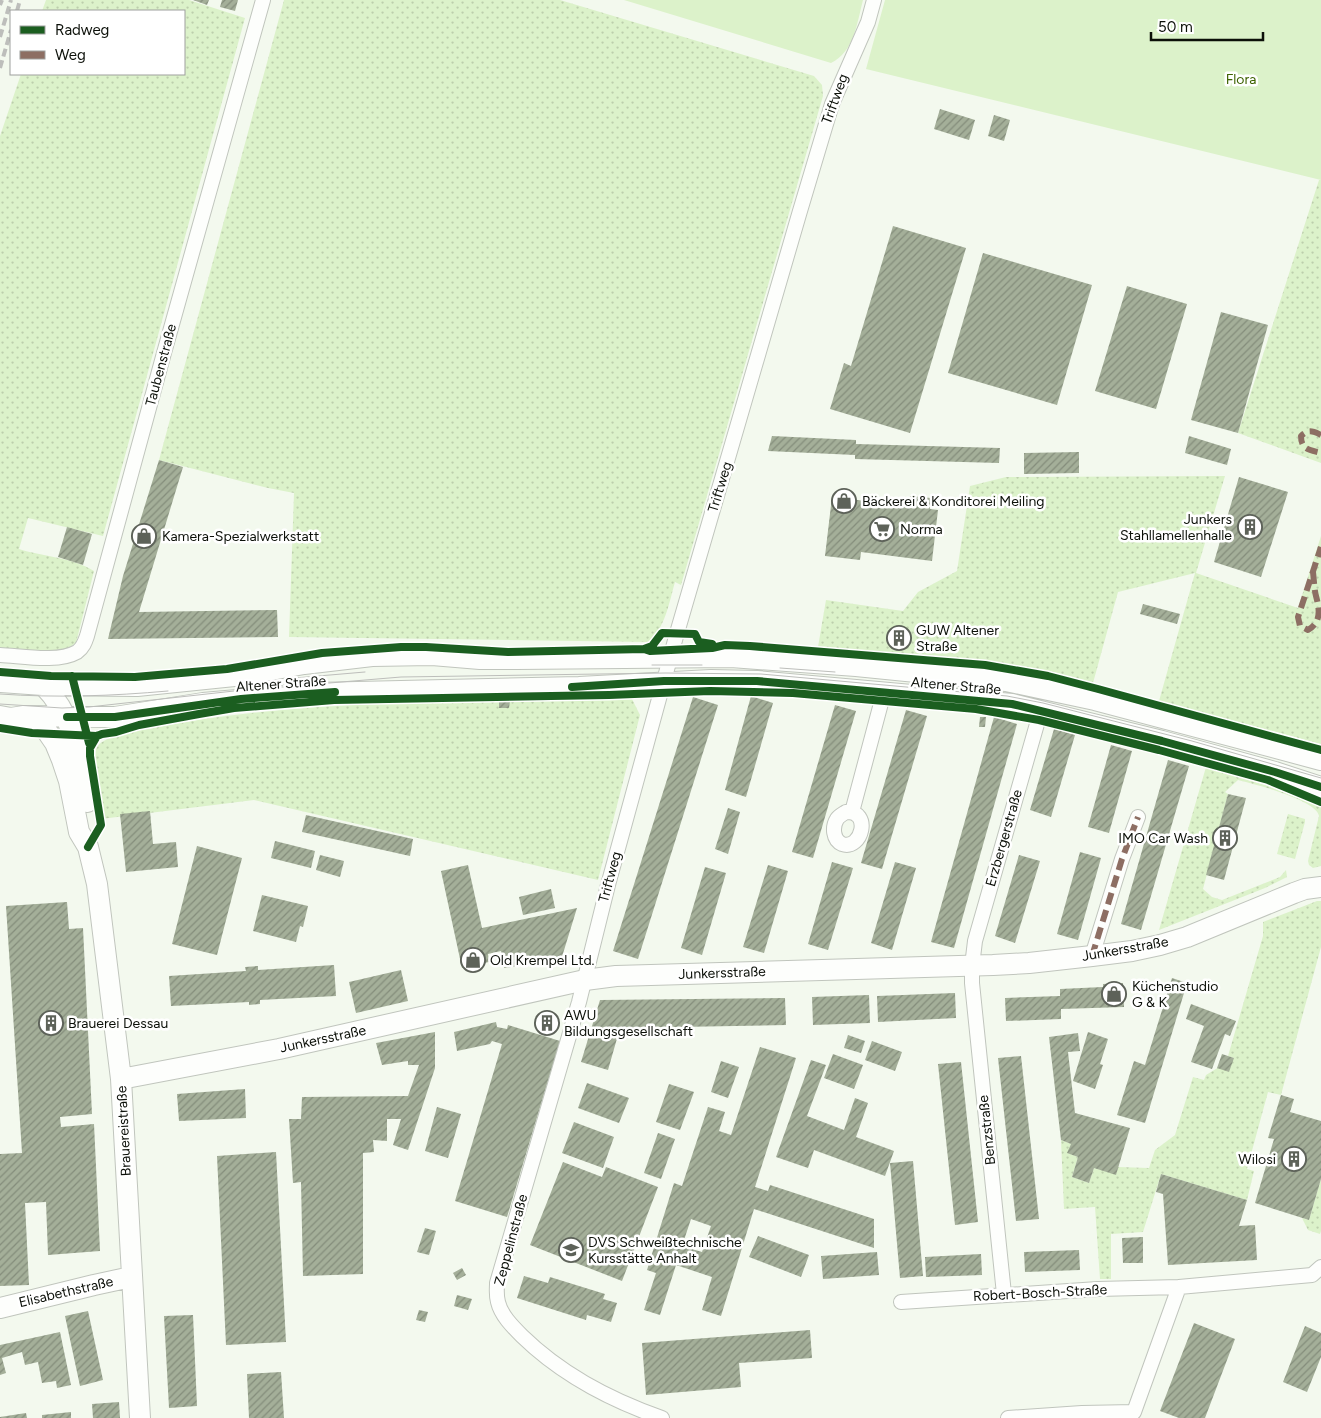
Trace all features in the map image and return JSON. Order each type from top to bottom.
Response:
[{"type":"main road","name":"Altener Straße","points":[[1,682],[43,685],[114,686],[161,684],[244,675],[304,664],[372,656],[432,655],[490,659],[731,657],[1006,681],[1095,700],[1321,760]]},
{"type":"main road","name":"Altener Straße","points":[[6,717],[115,717],[203,703],[314,693],[579,687],[664,682],[757,681],[1012,704],[1246,764],[1321,787]]},
{"type":"main road","name":"Brauereistraße","points":[[43,685],[55,697],[66,716],[77,750],[92,831],[88,847]]},
{"type":"main road","name":"Brauereistraße","points":[[6,717],[42,724],[52,738],[69,781],[79,832],[88,847],[97,884],[121,1079],[140,1418]]},
{"type":"main road","name":"Junkersstraße","points":[[121,1079],[278,1049],[585,980],[616,976],[972,966],[1029,963],[1132,951],[1187,937],[1294,893],[1305,889],[1321,887]]},
{"type":"main road","name":"Elisabethstraße","points":[[0,1308],[131,1278]]},
{"type":"street","name":"Taubenstraße","points":[[0,655],[62,658],[78,651],[87,636],[164,352],[263,0]]},
{"type":"street","name":"Triftweg","points":[[585,980],[595,933],[670,657],[829,114],[842,78],[868,22],[874,0]]},
{"type":"street","points":[[852,812],[884,692]]},
{"type":"street","name":"Erzbergerstraße","points":[[972,966],[975,942],[1041,710]]},
{"type":"street","points":[[1092,956],[1122,859],[1138,817]]},
{"type":"street","name":"Benzstraße","points":[[972,966],[972,983],[1004,1294]]},
{"type":"street","name":"Zeppelinstraße","points":[[585,980],[563,1063],[500,1273],[497,1298],[502,1312],[514,1328],[549,1360],[576,1379],[631,1407],[662,1418]]},
{"type":"street","name":"Robert-Bosch-Straße","points":[[901,1302],[1004,1294],[1179,1287],[1312,1275],[1321,1267]]},
{"type":"street","points":[[1008,1418],[1134,1412],[1179,1287]]},
{"type":"green space","points":[[46,0],[189,0],[245,18],[103,536],[28,518],[19,549],[67,560],[94,571],[76,643],[62,652],[0,650],[0,136],[21,75],[185,75],[185,10],[42,10]]},
{"type":"green space","points":[[284,0],[560,0],[814,76],[822,85],[823,96],[681,585],[675,582],[659,630],[648,642],[289,637],[294,493],[159,460]]},
{"type":"green space","points":[[624,0],[863,0],[850,44],[839,58],[831,63]]},
{"type":"green space","name":"Flora","points":[[885,0],[1321,0],[1321,180],[866,69]]},
{"type":"green space","points":[[1319,180],[1321,180],[1321,463],[1238,433]]},
{"type":"green space","points":[[1225,476],[1196,573],[1298,608],[1321,536],[1321,744],[1159,701],[1195,573],[1118,592],[1093,683],[1006,666],[818,647],[826,600],[903,611],[918,592],[957,571],[970,486],[1006,477]]},
{"type":"green space","points":[[505,699],[632,699],[640,715],[598,880],[254,800],[101,819],[95,770],[95,752],[101,743],[115,736],[139,730],[240,714],[328,706]]},
{"type":"green space","points":[[1206,767],[1265,785],[1321,807],[1321,866],[1313,868],[1309,865],[1308,861],[1319,816],[1316,810],[1308,804],[1284,794],[1238,780],[1225,792],[1228,794],[1203,889],[1212,897],[1222,900],[1280,877],[1286,870],[1287,877],[1265,888],[1159,930]]},
{"type":"green space","points":[[1288,814],[1305,819],[1295,859],[1277,854]]},
{"type":"green space","points":[[1321,901],[1321,947],[1281,1095],[1268,1092],[1247,1169],[1254,1171],[1247,1200],[1161,1174],[1143,1232],[1111,1234],[1111,1279],[1100,1279],[1095,1207],[1064,1209],[1061,1140],[1071,1144],[1068,1153],[1078,1157],[1072,1177],[1089,1183],[1094,1168],[1116,1174],[1118,1167],[1149,1168],[1155,1150],[1175,1135],[1193,1077],[1204,1080],[1206,1075],[1234,1058],[1228,1056],[1263,936],[1263,922]]},
{"type":"green space","points":[[1321,1179],[1320,1234],[1308,1230],[1302,1218],[1309,1220]]},
{"type":"building","points":[[193,0],[209,0],[207,5]]},
{"type":"building","points":[[222,0],[238,0],[235,11],[220,7]]},
{"type":"building","points":[[940,109],[975,120],[969,140],[934,129]]},
{"type":"building","points":[[994,115],[1010,120],[1004,141],[988,136]]},
{"type":"building","points":[[893,226],[966,248],[910,433],[830,409],[844,363],[851,366]]},
{"type":"building","points":[[983,253],[1092,285],[1057,405],[948,373]]},
{"type":"building","points":[[1127,286],[1187,304],[1156,409],[1095,391]]},
{"type":"building","points":[[1221,312],[1268,325],[1238,433],[1191,420]]},
{"type":"building","points":[[772,436],[856,440],[856,444],[1000,448],[999,463],[855,459],[855,455],[768,451]]},
{"type":"building","points":[[1189,436],[1231,449],[1227,465],[1185,453]]},
{"type":"building","points":[[1079,452],[1079,473],[1024,474],[1024,453]]},
{"type":"building","points":[[159,460],[183,467],[139,612],[277,610],[278,637],[108,639],[123,576]]},
{"type":"building","name":"Junkers Stahllamellenhalle","points":[[1239,477],[1288,492],[1261,577],[1214,562]]},
{"type":"building","points":[[910,496],[931,498],[930,509],[938,510],[932,561],[861,552],[860,560],[825,556],[832,497],[909,506]]},
{"type":"building","points":[[67,527],[92,534],[83,565],[58,557]]},
{"type":"building","points":[[1143,604],[1180,614],[1177,624],[1140,614]]},
{"type":"building","name":"GUW Altener Straße","points":[[891,630],[910,631],[908,647],[889,645]]},
{"type":"building","points":[[751,696],[773,703],[746,797],[725,790]]},
{"type":"building","points":[[693,697],[718,705],[638,959],[613,951]]},
{"type":"building","points":[[499,701],[510,701],[509,708],[499,708]]},
{"type":"building","points":[[835,705],[856,711],[813,858],[792,852]]},
{"type":"building","points":[[906,710],[927,716],[882,869],[861,863]]},
{"type":"building","points":[[980,717],[986,717],[985,727],[979,727]]},
{"type":"building","points":[[994,717],[1017,724],[954,948],[931,942]]},
{"type":"building","points":[[1054,729],[1075,735],[1051,817],[1030,810]]},
{"type":"building","points":[[1111,745],[1132,751],[1109,833],[1088,827]]},
{"type":"building","points":[[1168,760],[1189,766],[1141,930],[1121,924]]},
{"type":"building","name":"IMO Car Wash","points":[[1228,794],[1246,798],[1224,880],[1206,875]]},
{"type":"building","points":[[728,808],[740,812],[728,854],[715,849]]},
{"type":"building","points":[[150,811],[153,844],[176,842],[178,867],[126,872],[120,814]]},
{"type":"building","points":[[306,815],[413,839],[410,856],[302,832]]},
{"type":"building","points":[[275,841],[315,851],[311,868],[271,858]]},
{"type":"building","points":[[197,846],[242,858],[217,955],[172,944]]},
{"type":"building","points":[[1080,852],[1101,858],[1078,940],[1057,934]]},
{"type":"building","points":[[320,855],[344,861],[340,877],[316,870]]},
{"type":"building","points":[[1019,855],[1040,861],[1015,943],[995,936]]},
{"type":"building","points":[[832,862],[853,868],[828,950],[808,944]]},
{"type":"building","points":[[895,862],[916,868],[892,950],[871,943]]},
{"type":"building","points":[[468,865],[482,928],[577,908],[561,960],[504,968],[501,951],[488,954],[489,962],[462,968],[441,871]]},
{"type":"building","points":[[768,865],[788,871],[764,953],[743,947]]},
{"type":"building","points":[[705,867],[726,873],[702,955],[681,948]]},
{"type":"building","points":[[551,889],[555,908],[523,915],[519,897]]},
{"type":"building","points":[[262,895],[308,906],[303,927],[300,926],[296,942],[253,931]]},
{"type":"building","name":"Brauerei Dessau","points":[[67,902],[69,929],[83,928],[92,1114],[60,1117],[61,1127],[94,1124],[100,1251],[48,1255],[46,1202],[25,1203],[29,1285],[0,1286],[0,1154],[22,1153],[6,906]]},
{"type":"building","points":[[334,965],[336,996],[260,1000],[260,1004],[249,1005],[249,1002],[171,1006],[169,976],[246,971],[245,967],[258,966],[258,970]]},
{"type":"building","points":[[401,970],[408,1001],[356,1013],[349,982]]},
{"type":"building","points":[[1172,978],[1187,983],[1145,1123],[1117,1115],[1134,1061],[1145,1065]]},
{"type":"building","points":[[1123,983],[1124,1007],[1061,1009],[1061,1019],[1006,1021],[1005,998],[1060,996],[1060,989],[1103,987],[1103,984]]},
{"type":"building","points":[[955,993],[956,1018],[878,1022],[877,996]]},
{"type":"building","points":[[869,995],[870,1023],[813,1025],[812,997]]},
{"type":"building","points":[[785,998],[786,1025],[620,1028],[608,1070],[581,1062],[600,1000]]},
{"type":"building","points":[[1191,1004],[1236,1021],[1230,1036],[1225,1034],[1212,1069],[1191,1062],[1204,1026],[1186,1019]]},
{"type":"building","name":"AWU Bildungsgesellschaft","points":[[543,1018],[554,1022],[552,1028],[540,1025]]},
{"type":"building","points":[[496,1022],[497,1027],[507,1029],[508,1025],[560,1041],[507,1217],[455,1201],[502,1044],[492,1041],[490,1044],[457,1051],[454,1032]]},
{"type":"building","points":[[435,1032],[435,1068],[408,1150],[393,1145],[401,1119],[387,1119],[387,1141],[373,1140],[374,1152],[363,1153],[363,1274],[303,1276],[301,1182],[293,1183],[289,1119],[301,1119],[302,1097],[408,1096],[419,1065],[408,1065],[408,1061],[382,1065],[376,1043]]},
{"type":"building","points":[[1088,1032],[1108,1039],[1100,1064],[1103,1065],[1095,1089],[1073,1081]]},
{"type":"building","points":[[1078,1033],[1080,1051],[1068,1052],[1075,1113],[1130,1128],[1116,1175],[1094,1168],[1089,1183],[1072,1177],[1078,1157],[1067,1153],[1071,1144],[1061,1140],[1049,1037]]},
{"type":"building","points":[[848,1035],[865,1041],[861,1053],[844,1048]]},
{"type":"building","points":[[872,1041],[902,1052],[895,1071],[865,1060]]},
{"type":"building","points":[[760,1047],[796,1058],[755,1187],[768,1191],[770,1185],[874,1219],[874,1248],[754,1209],[721,1316],[702,1310],[712,1277],[676,1265],[660,1315],[644,1310],[656,1273],[647,1270],[674,1183],[682,1186],[708,1107],[725,1112],[719,1131],[731,1135]],"holes":[[[691,1219],[711,1226],[702,1252],[682,1246]]]},
{"type":"building","points":[[833,1054],[863,1065],[854,1089],[824,1078]]},
{"type":"building","points":[[1222,1054],[1234,1058],[1229,1072],[1217,1068]]},
{"type":"building","points":[[1021,1056],[1039,1219],[1016,1221],[998,1058]]},
{"type":"building","points":[[811,1060],[826,1065],[807,1116],[844,1130],[855,1098],[868,1103],[856,1137],[894,1151],[885,1176],[814,1150],[808,1168],[776,1157]]},
{"type":"building","points":[[721,1061],[739,1067],[728,1098],[711,1092]]},
{"type":"building","points":[[961,1062],[978,1222],[955,1225],[938,1064]]},
{"type":"building","points":[[587,1083],[629,1098],[619,1123],[578,1108]]},
{"type":"building","points":[[669,1084],[694,1092],[680,1130],[656,1122]]},
{"type":"building","points":[[245,1089],[246,1118],[179,1121],[177,1094]]},
{"type":"building","name":"Wilosi","points":[[1281,1095],[1294,1099],[1290,1112],[1321,1121],[1321,1179],[1309,1220],[1255,1203],[1274,1139],[1268,1138]]},
{"type":"building","points":[[437,1107],[461,1114],[448,1158],[425,1151]]},
{"type":"building","points":[[574,1122],[614,1137],[603,1168],[562,1153]]},
{"type":"building","points":[[658,1133],[675,1139],[661,1179],[644,1173]]},
{"type":"building","points":[[276,1152],[286,1342],[226,1345],[217,1156]]},
{"type":"building","points":[[913,1161],[923,1276],[900,1278],[890,1163]]},
{"type":"building","points":[[563,1162],[602,1177],[606,1167],[658,1187],[622,1281],[530,1245]]},
{"type":"building","points":[[1161,1174],[1247,1200],[1239,1226],[1255,1225],[1257,1260],[1168,1265],[1163,1194],[1156,1192]]},
{"type":"building","points":[[425,1228],[436,1231],[429,1255],[417,1252]]},
{"type":"building","points":[[758,1236],[809,1255],[801,1277],[749,1257]]},
{"type":"building","points":[[1143,1237],[1143,1263],[1123,1263],[1122,1238]]},
{"type":"building","points":[[1079,1250],[1080,1270],[1025,1272],[1024,1252]]},
{"type":"building","points":[[877,1252],[879,1275],[823,1279],[821,1256]]},
{"type":"building","points":[[981,1254],[982,1275],[926,1277],[925,1257]]},
{"type":"building","points":[[462,1268],[466,1275],[457,1280],[453,1273]]},
{"type":"building","points":[[524,1276],[548,1283],[550,1277],[605,1294],[603,1299],[617,1303],[611,1322],[587,1315],[586,1320],[517,1298]]},
{"type":"building","points":[[457,1295],[472,1299],[468,1310],[454,1306]]},
{"type":"building","points":[[419,1310],[428,1312],[425,1322],[416,1320]]},
{"type":"building","points":[[88,1311],[103,1380],[80,1386],[65,1316]]},
{"type":"building","points":[[193,1315],[197,1406],[169,1408],[164,1316]]},
{"type":"building","points":[[1194,1323],[1235,1339],[1205,1418],[1179,1418],[1160,1411]]},
{"type":"building","points":[[1305,1326],[1321,1333],[1321,1357],[1307,1392],[1283,1382]]},
{"type":"building","points":[[810,1330],[812,1358],[739,1363],[741,1387],[646,1395],[642,1343]]},
{"type":"building","points":[[60,1332],[71,1385],[57,1388],[56,1381],[42,1383],[38,1362],[25,1365],[22,1352],[2,1358],[6,1373],[0,1375],[0,1345]]},
{"type":"building","points":[[281,1372],[284,1418],[249,1418],[247,1374]]},
{"type":"building","points":[[119,1402],[120,1418],[93,1418],[92,1404]]},
{"type":"building","points":[[71,1412],[71,1418],[42,1418],[42,1415]]},
{"type":"building","points":[[26,1413],[27,1418],[0,1418],[0,1417]]},
{"type":"tram line","points":[[652,665],[702,665]]},
{"type":"tram line","points":[[780,668],[835,672]]},
{"type":"tram line","points":[[295,678],[365,672]]},
{"type":"tram line","points":[[0,704],[62,708],[89,707],[234,691],[401,677],[666,673],[761,674],[1007,696],[1043,703],[1192,741],[1321,778]]},
{"type":"tram line","points":[[0,694],[84,696],[168,691]]},
{"type":"railway","points":[[0,5],[2,0]]},
{"type":"railway","points":[[0,37],[11,0]]},
{"type":"railway","points":[[17,10],[20,0]]},
{"type":"railway","points":[[0,68],[10,33]]},
{"type":"marked path","points":[[1321,435],[1311,431],[1301,436],[1304,447],[1321,453]]},
{"type":"marked path","points":[[1313,572],[1318,616],[1315,623],[1308,630],[1300,626],[1298,617],[1321,547]]},
{"type":"marked path","points":[[1092,956],[1122,859],[1138,817]]},
{"type":"cycle path","points":[[644,649],[652,646],[662,633],[695,634],[699,642],[712,644]]},
{"type":"cycle path","points":[[0,672],[51,676],[135,677],[227,669],[322,653],[401,647],[508,652],[644,649],[650,651],[712,648],[725,645],[750,646],[985,665],[1048,676],[1321,750]]},
{"type":"cycle path","points":[[72,676],[89,743]]},
{"type":"cycle path","points":[[572,687],[664,681],[757,681],[1012,704],[1162,741],[1275,772],[1321,787]]},
{"type":"cycle path","points":[[0,728],[32,733],[97,736],[139,725],[234,708],[334,700],[609,695],[710,691],[793,693],[976,709],[1039,720],[1268,780],[1321,802]]},
{"type":"cycle path","points":[[67,717],[115,717],[241,699],[335,692]]},
{"type":"cycle path","points":[[88,847],[101,825],[90,756],[90,748],[97,736]]},
{"type":"place","name":"Bäckerei & Konditorei Meiling","points":[[844,501]]},
{"type":"place","name":"Junkers Stahllamellenhalle","points":[[1250,527]]},
{"type":"place","name":"Norma","points":[[882,529]]},
{"type":"place","name":"Kamera-Spezialwerkstatt","points":[[144,536]]},
{"type":"place","name":"GUW Altener Straße","points":[[899,638]]},
{"type":"place","name":"IMO Car Wash","points":[[1225,838]]},
{"type":"place","name":"Old Krempel Ltd.","points":[[473,960]]},
{"type":"place","name":"Küchenstudio G & K","points":[[1114,994]]},
{"type":"place","name":"Brauerei Dessau","points":[[51,1023]]},
{"type":"place","name":"AWU Bildungsgesellschaft","points":[[547,1023]]},
{"type":"place","name":"Wilosi","points":[[1294,1159]]},
{"type":"place","name":"DVS Schweißtechnische Kursstätte Anhalt","points":[[571,1250]]}]
